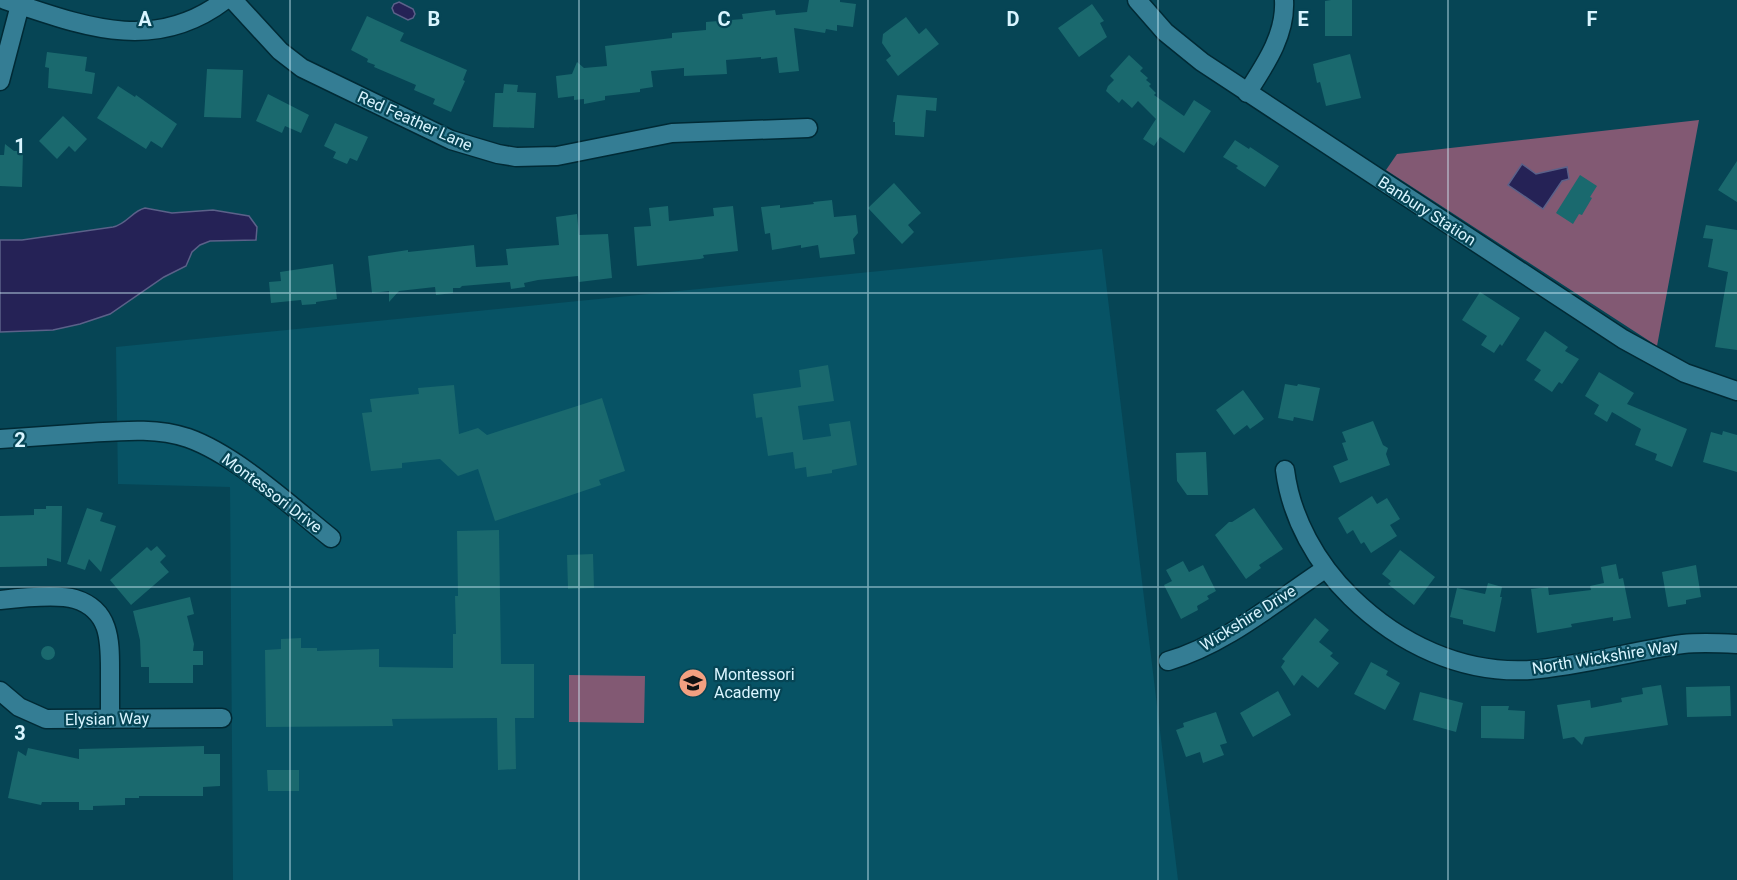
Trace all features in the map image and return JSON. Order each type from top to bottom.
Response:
[{"type":"street","points":[[0,81],[13,2],[83,26],[109,30],[134,30],[165,28],[187,22],[225,0]]},
{"type":"street","name":"Red Feather Lane","points":[[233,0],[280,51],[302,68],[444,136],[473,148],[498,154],[516,157],[557,156],[672,133],[808,128]]},
{"type":"street","name":"Banbury Station","points":[[1137,0],[1152,19],[1202,62],[1623,339],[1685,373],[1737,391]]},
{"type":"street","points":[[1248,93],[1273,51],[1284,17],[1284,0]]},
{"type":"street","name":"Montessori Drive","points":[[0,439],[112,432],[159,432],[188,438],[237,464],[331,538]]},
{"type":"street","name":"North Wickshire Way","points":[[1285,470],[1293,505],[1314,553],[1325,569],[1347,594],[1383,626],[1425,649],[1485,668],[1513,670],[1536,669],[1683,644],[1737,644]]},
{"type":"street","name":"Wickshire Drive","points":[[1168,661],[1201,648],[1230,632],[1325,569]]},
{"type":"street","points":[[0,600],[74,599],[100,616],[107,630],[110,646],[110,719]]},
{"type":"street","name":"Elysian Way","points":[[0,691],[19,707],[46,719],[222,718]]},
{"type":"shaded area","points":[[399,2],[413,9],[415,14],[413,18],[408,20],[394,13],[392,8]]},
{"type":"shaded area","points":[[1699,120],[1657,346],[1386,170],[1397,154]]},
{"type":"shaded area","points":[[1522,164],[1536,174],[1567,167],[1569,179],[1562,181],[1543,209],[1508,185]]},
{"type":"shaded area","points":[[145,208],[172,213],[213,210],[249,216],[257,227],[256,240],[210,241],[200,245],[192,252],[186,266],[164,277],[110,314],[53,330],[0,332],[0,240],[22,240],[113,227]]},
{"type":"shaded area","name":"Montessori Academy","points":[[1102,249],[1178,880],[233,880],[230,487],[118,484],[116,347]]},
{"type":"shaded area","points":[[569,675],[645,676],[644,723],[569,722]]},
{"type":"building","points":[[809,0],[840,0],[840,2],[856,4],[853,27],[837,25],[837,31],[826,29],[825,33],[794,28],[799,71],[779,73],[777,57],[726,60],[727,74],[684,76],[684,68],[651,71],[653,87],[640,89],[640,92],[605,96],[605,100],[584,104],[584,99],[574,100],[574,96],[558,98],[556,76],[572,74],[577,62],[584,68],[607,66],[605,46],[672,38],[672,33],[706,30],[706,22],[743,19],[742,14],[775,10],[776,15],[807,12]]},
{"type":"building","points":[[1352,0],[1352,36],[1325,36],[1325,1]]},
{"type":"building","points":[[1092,4],[1104,21],[1100,23],[1107,37],[1079,57],[1058,28]]},
{"type":"building","points":[[367,16],[404,33],[400,41],[467,70],[463,80],[465,81],[451,112],[433,104],[435,99],[414,90],[416,85],[374,67],[375,65],[367,62],[368,59],[351,50]]},
{"type":"building","points":[[906,17],[919,34],[926,28],[939,44],[898,76],[886,60],[891,56],[882,43],[883,34]]},
{"type":"building","points":[[47,52],[87,57],[85,71],[95,73],[92,94],[48,88],[49,68],[45,67]]},
{"type":"building","points":[[1350,54],[1361,98],[1326,106],[1313,64]]},
{"type":"building","points":[[1129,55],[1143,68],[1140,71],[1148,78],[1146,80],[1151,84],[1149,86],[1156,93],[1154,95],[1184,116],[1194,100],[1211,111],[1184,153],[1160,137],[1154,146],[1143,139],[1156,119],[1138,101],[1132,108],[1122,99],[1119,103],[1106,91],[1114,80],[1110,76]]},
{"type":"building","points":[[207,69],[243,70],[241,118],[204,117]]},
{"type":"building","points":[[504,84],[518,85],[517,92],[536,93],[534,128],[493,127],[495,93],[503,93]]},
{"type":"building","points":[[118,86],[135,97],[136,95],[177,124],[162,148],[151,141],[146,149],[97,118]]},
{"type":"building","points":[[268,94],[309,115],[301,133],[285,126],[282,133],[256,121]]},
{"type":"building","points":[[897,95],[937,98],[936,111],[926,110],[924,137],[895,135],[895,122],[893,122]]},
{"type":"building","points":[[63,116],[87,139],[75,152],[69,146],[57,159],[39,141]]},
{"type":"building","points":[[335,123],[368,137],[357,161],[350,158],[347,164],[333,158],[336,152],[324,146]]},
{"type":"building","points":[[1235,140],[1279,166],[1265,187],[1223,157]]},
{"type":"building","points":[[5,144],[14,151],[23,151],[22,187],[0,186],[0,155],[4,155]]},
{"type":"building","points":[[1737,161],[1737,202],[1718,190]]},
{"type":"building","points":[[1580,175],[1597,186],[1582,215],[1579,214],[1573,224],[1556,213]]},
{"type":"building","points":[[894,183],[921,213],[908,225],[914,232],[902,244],[868,208]]},
{"type":"building","points":[[832,200],[834,217],[856,215],[858,233],[853,239],[855,254],[820,258],[818,245],[801,248],[801,245],[772,250],[770,233],[765,234],[761,207],[780,205],[780,208]]},
{"type":"building","points":[[668,206],[669,221],[714,216],[713,208],[733,206],[738,251],[703,255],[704,258],[700,259],[637,266],[634,227],[651,226],[649,208]]},
{"type":"building","points":[[577,214],[579,235],[608,234],[612,278],[579,282],[578,276],[538,280],[524,283],[525,287],[511,289],[510,282],[462,286],[453,288],[453,293],[436,295],[435,287],[399,291],[389,302],[389,291],[372,293],[368,256],[408,250],[408,252],[474,245],[476,267],[508,265],[506,249],[559,245],[556,217]]},
{"type":"building","points":[[1706,225],[1737,230],[1737,350],[1715,347],[1728,272],[1708,267],[1713,239],[1703,238]]},
{"type":"building","points":[[333,264],[337,299],[302,305],[301,300],[271,303],[269,282],[281,281],[280,272]]},
{"type":"building","points":[[1480,292],[1520,318],[1502,346],[1500,344],[1494,353],[1481,345],[1487,336],[1462,320]]},
{"type":"building","points":[[1545,331],[1568,347],[1565,351],[1579,359],[1562,384],[1559,382],[1552,392],[1534,380],[1541,370],[1526,360]]},
{"type":"building","points":[[828,365],[834,401],[798,406],[803,440],[831,436],[829,424],[850,421],[857,465],[832,470],[832,473],[807,477],[806,467],[795,469],[793,452],[768,456],[762,417],[756,418],[753,394],[801,387],[799,370]]},
{"type":"building","points":[[1599,372],[1634,393],[1627,404],[1687,429],[1672,467],[1655,460],[1657,454],[1635,445],[1641,429],[1612,412],[1607,422],[1594,414],[1599,405],[1585,396]]},
{"type":"building","points":[[1285,384],[1320,388],[1313,421],[1294,417],[1293,421],[1278,418]]},
{"type":"building","points":[[454,385],[459,434],[478,428],[487,435],[602,398],[625,471],[599,480],[601,485],[495,521],[478,469],[458,476],[440,459],[402,463],[402,468],[371,471],[362,413],[372,412],[370,399],[419,394],[418,388]]},
{"type":"building","points":[[1243,390],[1264,419],[1250,429],[1247,425],[1234,435],[1216,410]]},
{"type":"building","points":[[1373,421],[1383,445],[1388,448],[1386,454],[1390,465],[1340,483],[1333,466],[1348,460],[1342,443],[1346,442],[1342,432]]},
{"type":"building","points":[[1723,431],[1737,435],[1737,472],[1703,462],[1711,432],[1722,435]]},
{"type":"building","points":[[1206,452],[1208,495],[1187,495],[1177,481],[1176,453]]},
{"type":"building","points":[[1372,496],[1377,504],[1387,498],[1400,519],[1390,525],[1397,536],[1371,553],[1364,542],[1361,544],[1353,530],[1347,534],[1338,518]]},
{"type":"building","points":[[46,506],[62,506],[61,562],[47,558],[47,566],[0,567],[0,516],[34,515],[34,509],[46,509]]},
{"type":"building","points":[[87,508],[103,513],[100,521],[116,526],[101,572],[89,559],[85,570],[67,564]]},
{"type":"building","points":[[1254,508],[1283,549],[1259,565],[1261,568],[1246,579],[1215,535],[1229,522]]},
{"type":"building","points":[[499,530],[501,664],[534,664],[534,718],[515,718],[516,769],[498,770],[497,718],[392,719],[393,726],[266,727],[265,650],[281,649],[281,639],[301,638],[301,648],[317,648],[317,651],[379,649],[379,667],[453,668],[453,634],[456,634],[455,596],[458,596],[457,531]]},
{"type":"building","points":[[157,546],[166,556],[160,562],[169,572],[131,605],[110,580],[147,547],[151,551]]},
{"type":"building","points":[[1400,550],[1435,577],[1414,605],[1388,584],[1391,581],[1382,574]]},
{"type":"building","points":[[593,554],[594,588],[568,589],[567,555]]},
{"type":"building","points":[[1183,561],[1189,572],[1203,565],[1216,591],[1207,596],[1209,599],[1197,606],[1198,610],[1181,619],[1164,585],[1172,581],[1166,570]]},
{"type":"building","points":[[1616,564],[1619,579],[1623,578],[1631,618],[1613,621],[1613,617],[1571,624],[1572,627],[1537,633],[1531,589],[1548,587],[1549,595],[1591,590],[1590,586],[1604,583],[1601,567]]},
{"type":"building","points":[[1696,565],[1701,597],[1686,600],[1686,604],[1668,607],[1662,572]]},
{"type":"building","points":[[1488,583],[1502,587],[1495,632],[1463,624],[1463,620],[1450,617],[1457,588],[1485,594]]},
{"type":"building","points":[[190,597],[194,614],[187,616],[194,644],[193,651],[203,651],[203,665],[193,665],[193,683],[149,683],[149,667],[141,667],[140,640],[133,611]]},
{"type":"building","points":[[1315,618],[1329,630],[1319,642],[1333,653],[1330,656],[1339,663],[1318,688],[1302,675],[1294,686],[1281,667],[1285,661],[1282,659]]},
{"type":"building","points":[[45,646],[51,646],[55,653],[51,660],[45,660],[41,656],[41,650]]},
{"type":"building","points":[[1371,662],[1388,671],[1386,675],[1400,683],[1385,710],[1354,694]]},
{"type":"building","points":[[1661,685],[1668,725],[1585,737],[1582,745],[1574,737],[1563,739],[1557,705],[1590,700],[1591,708],[1622,702],[1621,698],[1643,694],[1642,688]]},
{"type":"building","points":[[1730,686],[1731,716],[1687,717],[1686,687]]},
{"type":"building","points":[[1278,691],[1291,715],[1253,737],[1240,713]]},
{"type":"building","points":[[1420,692],[1463,703],[1456,732],[1413,720]]},
{"type":"building","points":[[1481,706],[1509,706],[1508,710],[1525,711],[1524,739],[1481,738]]},
{"type":"building","points":[[1216,712],[1227,743],[1220,745],[1224,755],[1203,763],[1200,752],[1186,757],[1176,730],[1184,727],[1183,723]]},
{"type":"building","points":[[204,746],[204,754],[220,754],[220,786],[203,787],[203,796],[139,796],[139,798],[125,798],[125,805],[93,806],[93,810],[79,810],[79,802],[42,802],[41,805],[8,798],[18,751],[26,756],[28,748],[79,759],[79,749]]},
{"type":"building","points":[[267,770],[299,770],[299,791],[268,791]]},
{"type":"place","name":"Montessori Academy","points":[[693,683]]}]
